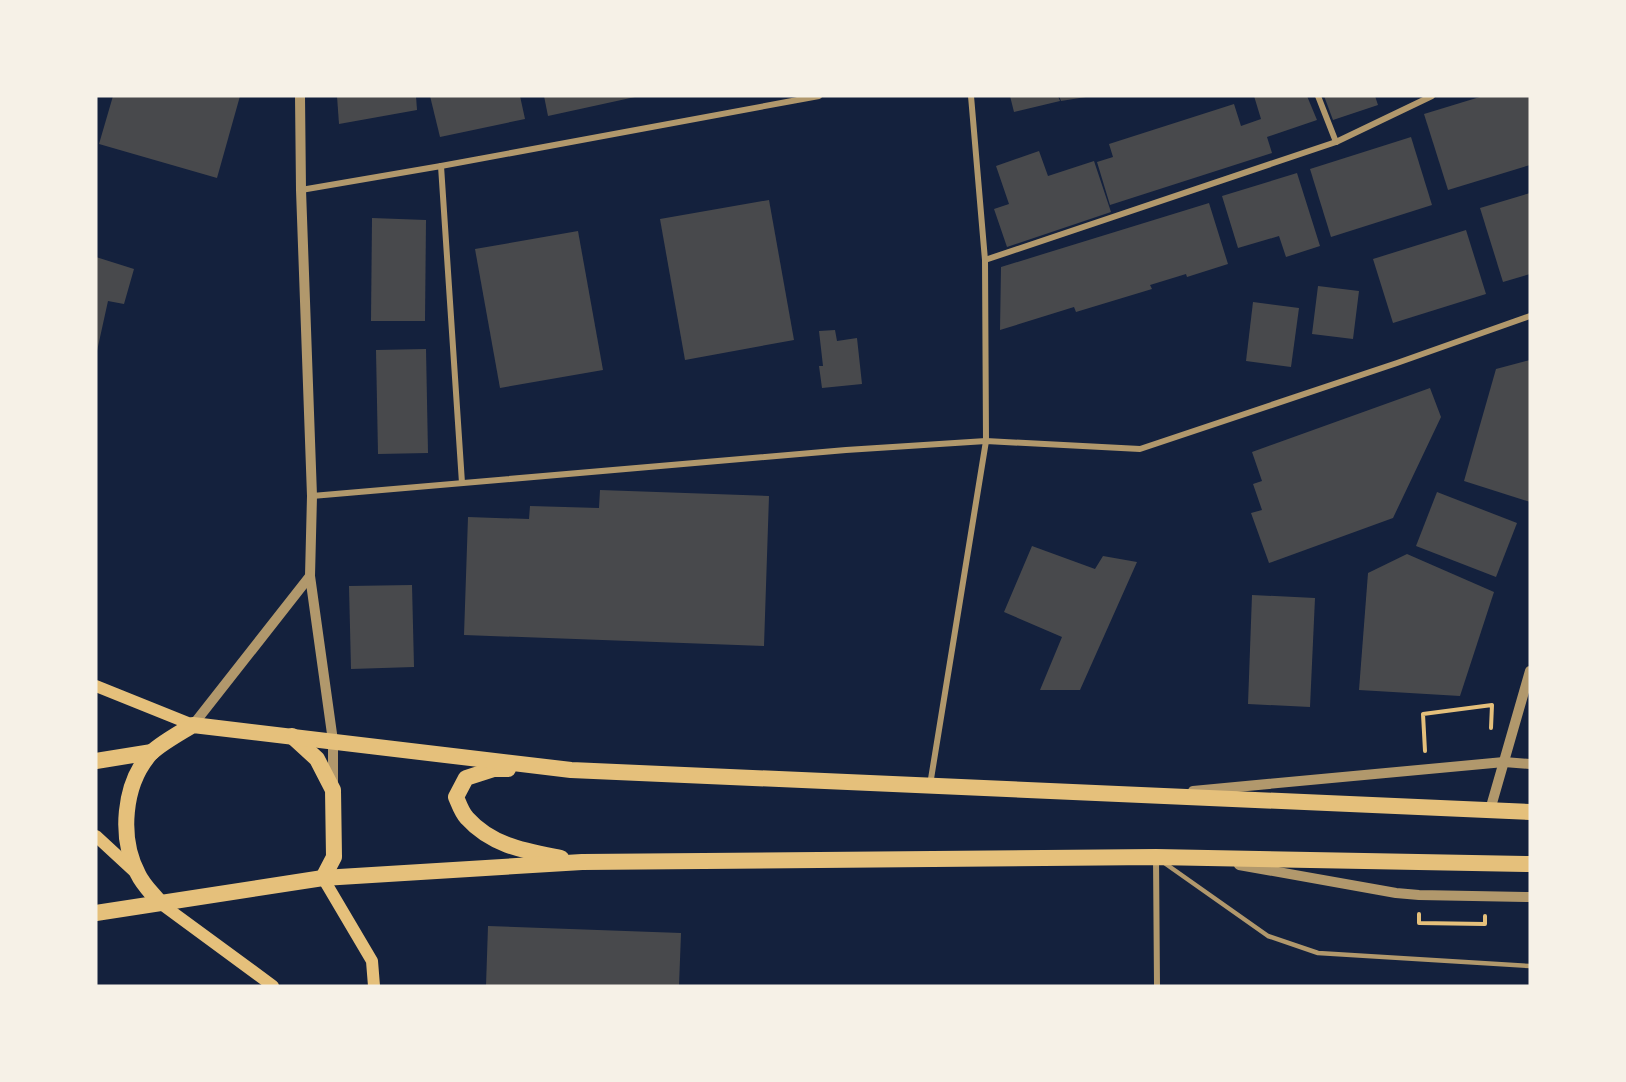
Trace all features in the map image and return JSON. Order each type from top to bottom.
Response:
[{"type":"highway","points":[[160,903],[138,875],[126,841],[126,805],[139,771],[152,752],[193,724],[572,770]]},
{"type":"highway","points":[[292,736],[317,759],[333,790],[334,857],[323,878]]},
{"type":"highway","points":[[96,761],[152,752]]},
{"type":"highway","points":[[582,862],[505,845],[488,836],[466,817],[456,797],[466,778],[494,769],[572,770],[1530,812]]},
{"type":"highway","points":[[96,913],[323,878],[582,862],[1156,857],[1530,864]]},
{"type":"main road","points":[[96,687],[193,724]]},
{"type":"main road","points":[[96,836],[138,875]]},
{"type":"main road","points":[[323,878],[372,961],[374,986]]},
{"type":"main road","points":[[160,903],[273,986]]},
{"type":"street","points":[[300,96],[301,190],[312,496],[310,576],[333,741],[333,790]]},
{"type":"street","points":[[301,190],[819,96]]},
{"type":"street","points":[[930,785],[986,441],[985,260],[971,96]]},
{"type":"street","points":[[1318,96],[1336,142]]},
{"type":"street","points":[[985,260],[1336,142],[1432,96]]},
{"type":"street","points":[[441,166],[462,483]]},
{"type":"street","points":[[312,496],[835,451],[986,441],[1140,449],[1530,316]]},
{"type":"street","points":[[193,724],[310,576]]},
{"type":"street","points":[[1490,810],[1530,671]]},
{"type":"street","points":[[1147,795],[1504,762],[1530,764]]},
{"type":"street","points":[[1156,857],[1157,986]]},
{"type":"street","points":[[1201,858],[1396,893],[1530,897]]},
{"type":"lane","points":[[1156,857],[1268,936],[1318,954],[1530,966]]},
{"type":"path","points":[[1426,770],[1423,714],[1492,705]]},
{"type":"path","points":[[1419,923],[1485,924]]},
{"type":"building","points":[[113,96],[240,96],[217,178],[99,144]]},
{"type":"building","points":[[337,96],[416,96],[417,110],[339,124]]},
{"type":"building","points":[[430,96],[520,96],[525,119],[440,137]]},
{"type":"building","points":[[544,96],[635,96],[635,97],[548,116]]},
{"type":"building","points":[[1010,96],[1058,96],[1060,101],[1014,112]]},
{"type":"building","points":[[1059,96],[1086,96],[1086,97],[1061,101]]},
{"type":"building","points":[[1254,96],[1307,96],[1317,120],[1267,137],[1272,153],[1110,205],[1097,162],[1113,157],[1109,144],[1234,104],[1241,126],[1261,119]]},
{"type":"building","points":[[1324,96],[1375,96],[1378,105],[1333,120]]},
{"type":"building","points":[[1483,96],[1530,96],[1530,165],[1448,190],[1424,114]]},
{"type":"building","points":[[1411,137],[1432,205],[1331,237],[1310,169]]},
{"type":"building","points":[[1039,151],[1048,176],[1094,161],[1111,212],[1007,247],[994,209],[1009,204],[996,166]]},
{"type":"building","points":[[1297,173],[1320,246],[1286,257],[1279,236],[1238,248],[1222,196]]},
{"type":"building","points":[[1530,193],[1530,274],[1503,282],[1480,208]]},
{"type":"building","points":[[769,200],[794,340],[685,360],[660,219]]},
{"type":"building","points":[[1209,203],[1228,264],[1187,277],[1186,274],[1150,285],[1152,289],[1076,312],[1074,307],[1000,330],[1001,267]]},
{"type":"building","points":[[372,218],[426,220],[425,321],[371,321]]},
{"type":"building","points":[[1466,230],[1486,294],[1393,323],[1373,259]]},
{"type":"building","points":[[578,231],[603,370],[500,388],[475,249]]},
{"type":"building","points":[[96,257],[134,269],[124,304],[108,301],[97,351]]},
{"type":"building","points":[[1318,286],[1359,291],[1353,339],[1312,334]]},
{"type":"building","points":[[1253,302],[1299,308],[1291,367],[1246,361]]},
{"type":"building","points":[[835,330],[837,341],[857,338],[862,384],[822,388],[819,366],[823,366],[819,331]]},
{"type":"building","points":[[426,349],[428,453],[378,454],[376,350]]},
{"type":"building","points":[[1530,360],[1530,502],[1464,481],[1496,369]]},
{"type":"building","points":[[1430,388],[1441,417],[1393,518],[1269,563],[1251,513],[1262,510],[1253,484],[1262,481],[1252,452]]},
{"type":"building","points":[[600,490],[769,496],[764,646],[464,635],[468,517],[529,519],[530,506],[599,508]]},
{"type":"building","points":[[1437,492],[1517,523],[1496,577],[1416,546]]},
{"type":"building","points":[[1032,546],[1095,569],[1103,556],[1137,562],[1080,690],[1040,690],[1062,637],[1004,612]]},
{"type":"building","points":[[1407,554],[1494,592],[1460,696],[1359,690],[1368,573]]},
{"type":"building","points":[[412,585],[414,667],[351,669],[349,586]]},
{"type":"building","points":[[1252,595],[1315,598],[1310,707],[1248,704]]},
{"type":"building","points":[[488,926],[681,933],[679,986],[486,986]]}]
